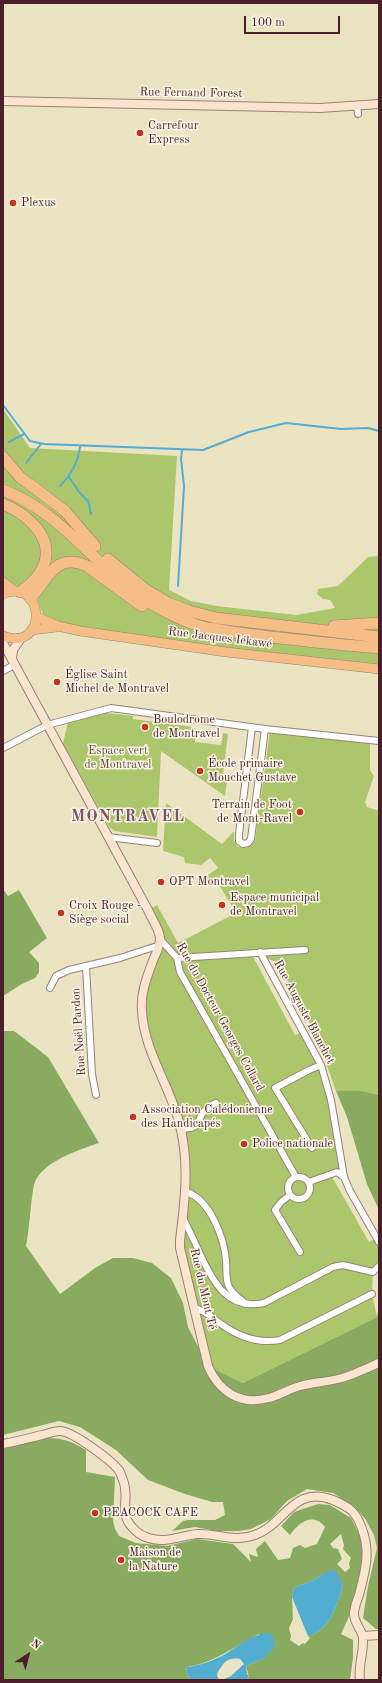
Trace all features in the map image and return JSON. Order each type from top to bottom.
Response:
[{"type":"highway","points":[[3,458],[20,477],[65,511],[95,546]]},
{"type":"highway","points":[[3,482],[26,492],[50,507],[129,578],[168,603],[216,618],[379,637]]},
{"type":"highway","points":[[3,490],[19,496],[65,528],[118,579],[148,601],[185,620]]},
{"type":"highway","points":[[3,497],[24,506],[107,568]]},
{"type":"highway","points":[[3,504],[29,520],[42,533],[45,542],[46,551],[41,570],[32,582],[17,592]]},
{"type":"highway","points":[[30,598],[38,591],[46,577],[55,568],[69,562],[76,563],[86,566],[145,608],[153,612],[206,627],[245,634],[379,648]]},
{"type":"highway","points":[[282,626],[341,626],[379,623]]},
{"type":"main road","points":[[3,582],[17,592],[30,598],[36,608],[37,617],[32,630],[21,638],[15,639],[3,636]]},
{"type":"main road","points":[[3,594],[17,592]]},
{"type":"main road","name":"Rue Jacques Iékawé","points":[[37,617],[58,626],[219,651],[379,669]]},
{"type":"main road","name":"Rue Jacques Iékawé","points":[[32,630],[58,626]]},
{"type":"street","name":"Rue Fernand Forest","points":[[3,101],[357,110],[379,104]]},
{"type":"street","points":[[3,671],[13,661],[13,650],[21,638]]},
{"type":"street","name":"Rue du Docteur Georges Collard","points":[[3,643],[148,910],[159,933],[160,939],[176,958],[180,972],[296,1177]]},
{"type":"street","points":[[3,748],[47,725],[111,708],[265,729],[379,741]]},
{"type":"street","points":[[252,727],[239,834],[240,840],[243,844],[248,843],[251,839],[265,729]]},
{"type":"street","points":[[108,837],[157,843]]},
{"type":"street","name":"Rue du Mont Té","points":[[160,939],[142,996],[143,1024],[150,1047],[181,1129],[185,1163],[186,1192],[180,1248],[208,1366],[213,1378],[225,1391],[244,1399],[255,1401],[269,1398],[298,1386],[342,1378],[379,1363]]},
{"type":"street","points":[[50,988],[56,976],[68,970],[120,958],[154,947],[158,948]]},
{"type":"street","name":"Rue Auguste Blanchet","points":[[176,958],[305,950]]},
{"type":"street","name":"Rue Auguste Blanchet","points":[[260,952],[321,1065],[331,1100],[344,1177],[350,1191],[379,1242]]},
{"type":"street","name":"Rue Noël Pardon","points":[[86,967],[92,1074],[96,1095]]},
{"type":"street","points":[[312,1148],[275,1088],[321,1065]]},
{"type":"street","points":[[181,1129],[191,1128],[197,1125],[202,1114],[208,1107],[216,1103]]},
{"type":"street","points":[[309,1182],[337,1172],[344,1177]]},
{"type":"street","points":[[296,1177],[303,1177],[309,1182],[311,1189],[310,1193],[304,1198],[297,1199],[290,1195],[287,1188],[290,1181],[296,1177]]},
{"type":"street","points":[[186,1192],[193,1195],[201,1202],[215,1222],[224,1248],[227,1282],[230,1289],[247,1305]]},
{"type":"street","points":[[290,1195],[275,1210],[300,1252]]},
{"type":"street","points":[[183,1218],[209,1275],[217,1286],[227,1295],[247,1305],[254,1306],[264,1304],[333,1267],[343,1265],[372,1272],[379,1266]]},
{"type":"street","points":[[195,1308],[206,1313],[222,1325],[245,1338],[269,1342],[280,1340],[372,1294]]},
{"type":"street","points":[[3,1444],[60,1431],[75,1436],[88,1444],[119,1472],[124,1482],[125,1518],[129,1525],[138,1533],[153,1540],[163,1540],[198,1534],[228,1539],[256,1535],[267,1529],[277,1521],[284,1512],[294,1505],[306,1499],[317,1496],[340,1503],[352,1510],[359,1520],[367,1540],[366,1570],[354,1612],[355,1623],[363,1636],[358,1670],[360,1680]]},
{"type":"street","points":[[363,1636],[379,1635]]},
{"type":"green space","points":[[3,409],[30,448],[177,456],[169,590],[191,601],[217,606],[296,615],[335,608],[330,600],[323,599],[317,594],[318,589],[338,586],[368,557],[379,556],[379,674],[48,629],[37,598],[3,577]]},
{"type":"green space","name":"Espace vert de Montravel","points":[[107,713],[133,716],[133,719],[193,727],[196,730],[195,742],[221,745],[223,733],[228,734],[223,773],[228,774],[225,796],[161,751],[157,837],[115,831],[110,828],[63,744],[68,721]]},
{"type":"green space","points":[[270,730],[370,740],[370,770],[374,776],[365,802],[367,807],[379,811],[379,1095],[362,1091],[336,1091],[311,1025],[286,978],[275,962],[264,957],[260,952],[251,953],[295,1035],[303,1032],[321,1065],[344,1177],[337,1172],[331,1175],[369,1242],[377,1238],[379,1242],[379,1266],[373,1273],[372,1294],[377,1317],[243,1383],[208,1366],[182,1259],[183,1141],[150,1047],[141,1009],[159,944],[148,910],[157,905],[178,943],[236,913],[218,883],[201,880],[218,868],[210,858],[201,865],[185,863],[184,857],[163,851],[166,803],[222,844],[234,831],[234,840],[237,846],[245,848],[251,845],[255,841]]},
{"type":"green space","points":[[3,889],[8,896],[19,890],[47,938],[29,952],[39,963],[39,972],[35,978],[3,996]]},
{"type":"green space","points":[[3,1031],[14,1031],[48,1057],[99,1143],[71,1153],[52,1163],[38,1177],[34,1185],[26,1246],[60,1294],[95,1268],[113,1258],[133,1258],[152,1263],[171,1278],[183,1303],[188,1327],[208,1366],[243,1383],[377,1317],[379,1305],[379,1629],[376,1629],[363,1618],[368,1586],[377,1548],[374,1535],[366,1520],[355,1507],[333,1493],[307,1489],[287,1501],[271,1519],[251,1529],[239,1531],[217,1531],[195,1527],[172,1531],[183,1521],[215,1520],[225,1515],[223,1502],[212,1502],[185,1494],[148,1480],[116,1450],[80,1427],[59,1421],[3,1435]]},
{"type":"green space","points":[[336,1091],[362,1091],[379,1095],[379,1210],[367,1184],[347,1117]]},
{"type":"green space","points":[[43,1438],[56,1438],[66,1440],[86,1450],[86,1472],[115,1477],[113,1521],[115,1529],[119,1536],[136,1543],[167,1546],[197,1539],[233,1544],[251,1562],[249,1554],[258,1557],[256,1549],[265,1541],[278,1560],[290,1558],[293,1548],[300,1545],[305,1548],[317,1544],[325,1527],[316,1520],[306,1520],[290,1535],[281,1526],[294,1512],[318,1504],[330,1505],[351,1518],[361,1538],[363,1565],[348,1619],[341,1634],[353,1640],[353,1658],[350,1680],[245,1680],[249,1677],[246,1666],[265,1658],[259,1634],[224,1654],[206,1662],[187,1667],[186,1672],[190,1680],[3,1680],[3,1449]],"holes":[[[341,1534],[344,1545],[343,1549],[351,1558],[349,1563],[350,1568],[345,1572],[337,1564],[342,1559],[338,1549],[333,1548],[330,1544]],[[321,1575],[343,1584],[339,1599],[332,1615],[322,1628],[316,1633],[308,1636],[310,1638],[305,1644],[303,1643],[299,1646],[290,1640],[291,1636],[289,1628],[293,1619],[292,1597],[294,1588],[314,1580]]]},
{"type":"water","points":[[334,1569],[343,1584],[336,1607],[322,1628],[316,1633],[308,1636],[292,1597],[294,1588],[314,1580]]},
{"type":"water","points":[[272,1633],[275,1646],[265,1658],[246,1666],[249,1677],[245,1680],[222,1680],[231,1676],[244,1664],[240,1659],[232,1659],[221,1667],[217,1674],[218,1678],[221,1680],[190,1680],[186,1672],[187,1667],[196,1666],[222,1656],[257,1635]]},
{"type":"waterway","points":[[3,405],[30,441],[44,444],[203,450],[249,432],[286,423],[341,429],[368,428],[379,431]]},
{"type":"waterway","points":[[9,442],[24,434]]},
{"type":"waterway","points":[[26,463],[41,444]]},
{"type":"waterway","points":[[60,486],[73,468],[78,458],[80,447]]},
{"type":"waterway","points":[[178,586],[184,486],[181,459],[182,450]]},
{"type":"waterway","points":[[69,477],[79,492],[88,501],[91,514]]},
{"type":"place","name":"Carrefour Express","points":[[140,133]]},
{"type":"place","name":"Plexus","points":[[13,203]]},
{"type":"place","name":"Église Saint Michel de Montravel","points":[[57,682]]},
{"type":"place","name":"Boulodrome de Montravel","points":[[145,727]]},
{"type":"place","name":"École primaire Mouchet Gustave","points":[[200,771]]},
{"type":"place","name":"Terrain de Foot de Mont-Ravel","points":[[300,812]]},
{"type":"place","name":"OPT Montravel","points":[[161,882]]},
{"type":"place","name":"Espace municipal de Montravel","points":[[222,905]]},
{"type":"place","name":"Croix Rouge - Siège social","points":[[61,913]]},
{"type":"place","name":"Association Calédonienne des Handicapés","points":[[133,1117]]},
{"type":"place","name":"Police nationale","points":[[244,1144]]},
{"type":"place","name":"PEACOCK CAFE","points":[[95,1513]]},
{"type":"place","name":"Maison de la Nature","points":[[121,1560]]},
{"type":"district","name":"MONTRAVEL","points":[[128,817]]}]
